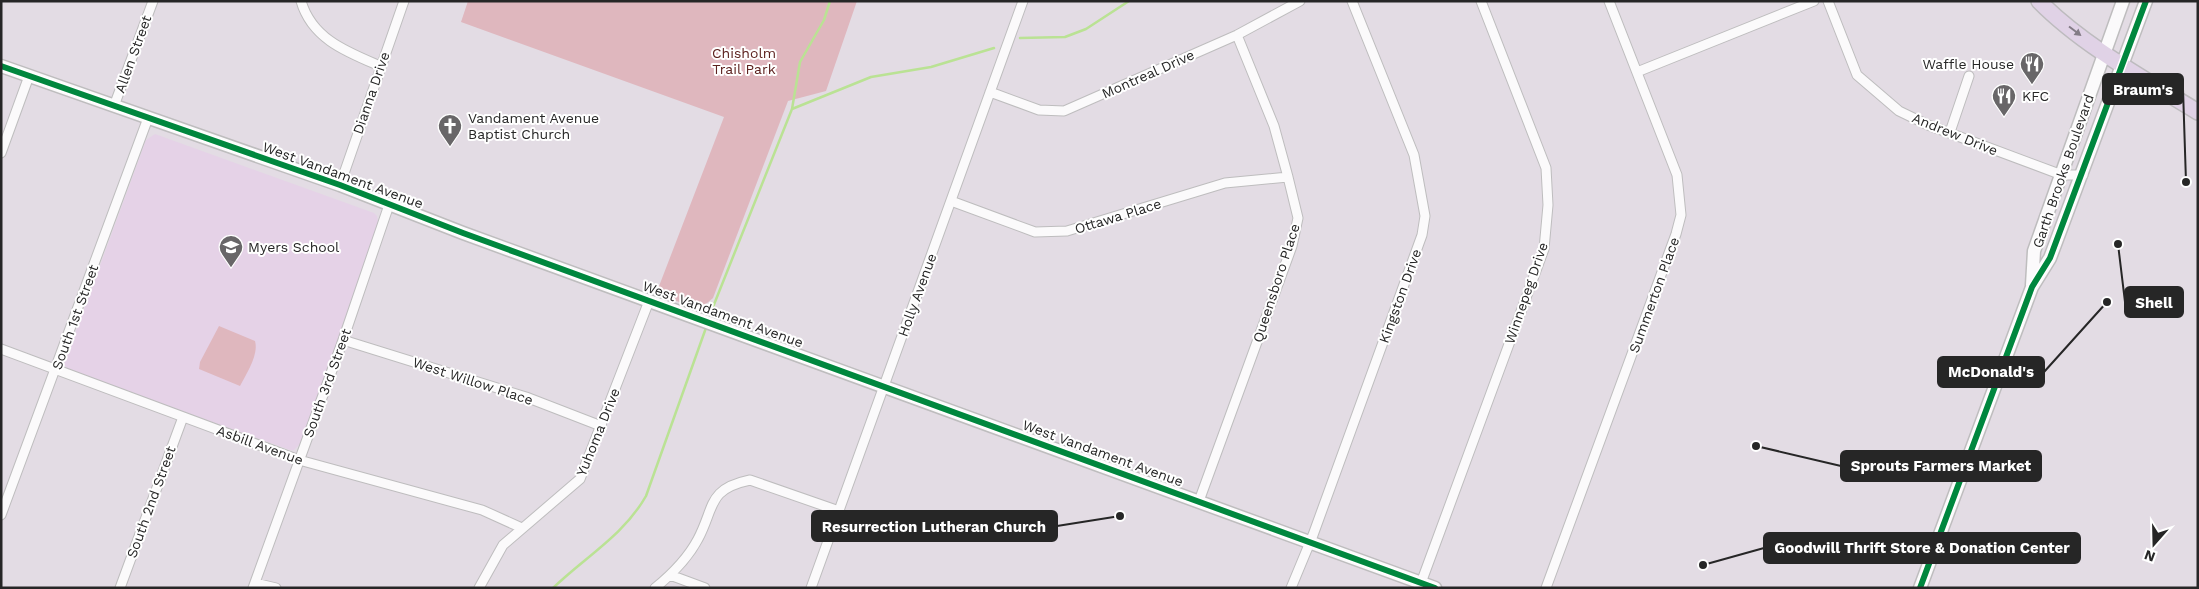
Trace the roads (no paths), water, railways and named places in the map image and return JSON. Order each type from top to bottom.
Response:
[{"type":"highway","points":[[2039,1],[2070,28],[2122,66],[2198,112]]},
{"type":"street","name":"Allen Street","points":[[114,106],[152,1]]},
{"type":"street","points":[[301,1],[316,30],[342,50],[380,66]]},
{"type":"street","name":"Dianna Drive","points":[[340,185],[404,1]]},
{"type":"street","name":"Holly Avenue","points":[[811,588],[1023,1]]},
{"type":"street","name":"Montreal Drive","points":[[990,92],[1039,110],[1064,111],[1237,35],[1300,1]]},
{"type":"street","name":"Kingston Drive","points":[[1292,588],[1422,235],[1425,216],[1414,155],[1352,1]]},
{"type":"street","name":"Winnepeg Drive","points":[[1421,583],[1544,249],[1548,205],[1546,168],[1481,1]]},
{"type":"street","name":"Summerton Place","points":[[1546,588],[1676,234],[1681,215],[1677,175],[1609,1]]},
{"type":"street","points":[[1637,72],[1814,1]]},
{"type":"street","name":"Andrew Drive","points":[[1828,1],[1857,75],[1899,111],[2062,175],[2083,175]]},
{"type":"street","name":"Garth Brooks Boulevard","points":[[2032,287],[2034,251],[2124,1]]},
{"type":"street","name":"Garth Brooks Boulevard","points":[[1920,588],[2032,287],[2050,258],[2083,175],[2146,1]]},
{"type":"street","name":"Queensboro Place","points":[[1199,501],[1292,246],[1298,218],[1274,126],[1237,35]]},
{"type":"street","name":"West Vandament Avenue","points":[[1,66],[340,185],[389,205],[649,301],[884,385],[1308,543],[1435,588]]},
{"type":"street","points":[[1,153],[29,76]]},
{"type":"street","points":[[1950,132],[1969,76]]},
{"type":"street","name":"South 1st Street","points":[[1,516],[148,118]]},
{"type":"street","name":"Ottawa Place","points":[[951,201],[1035,232],[1052,233],[1067,231],[1225,184],[1288,177]]},
{"type":"street","name":"South 3rd Street","points":[[254,585],[343,340],[389,205]]},
{"type":"street","name":"Yuhoma Drive","points":[[479,588],[503,544],[580,479],[649,301]]},
{"type":"street","name":"West Willow Place","points":[[343,340],[526,397],[601,426]]},
{"type":"street","name":"Asbill Avenue","points":[[1,349],[299,460],[482,510],[522,528]]},
{"type":"street","name":"South 2nd Street","points":[[120,588],[183,416]]},
{"type":"street","points":[[655,588],[670,575],[698,540],[714,500],[724,489],[737,483],[750,480],[838,511]]},
{"type":"street","points":[[670,575],[705,588]]},
{"type":"street","points":[[254,585],[276,588]]},
{"type":"waterway","points":[[709,317],[792,109],[800,62],[824,20],[830,1]]},
{"type":"waterway","points":[[1020,38],[1065,37],[1086,29],[1129,1]]},
{"type":"waterway","points":[[792,109],[871,77],[931,67],[994,48]]},
{"type":"waterway","points":[[553,588],[615,534],[637,510],[646,496],[707,325]]},
{"type":"place","name":"Waffle House","points":[[2032,85]]},
{"type":"place","name":"KFC","points":[[2004,117]]},
{"type":"place","name":"Vandament Avenue Baptist Church","points":[[450,147]]},
{"type":"place","name":"Braum's","points":[[2186,182]]},
{"type":"place","name":"Shell","points":[[2118,244]]},
{"type":"place","name":"Myers School","points":[[231,268]]},
{"type":"place","name":"McDonald's","points":[[2107,302]]},
{"type":"place","name":"Sprouts Farmers Market","points":[[1756,446]]},
{"type":"place","name":"Resurrection Lutheran Church","points":[[1120,516]]},
{"type":"place","name":"Goodwill Thrift Store & Donation Center","points":[[1703,565]]},
{"type":"park label","name":"Chisholm Trail Park","points":[[744,62]]}]
